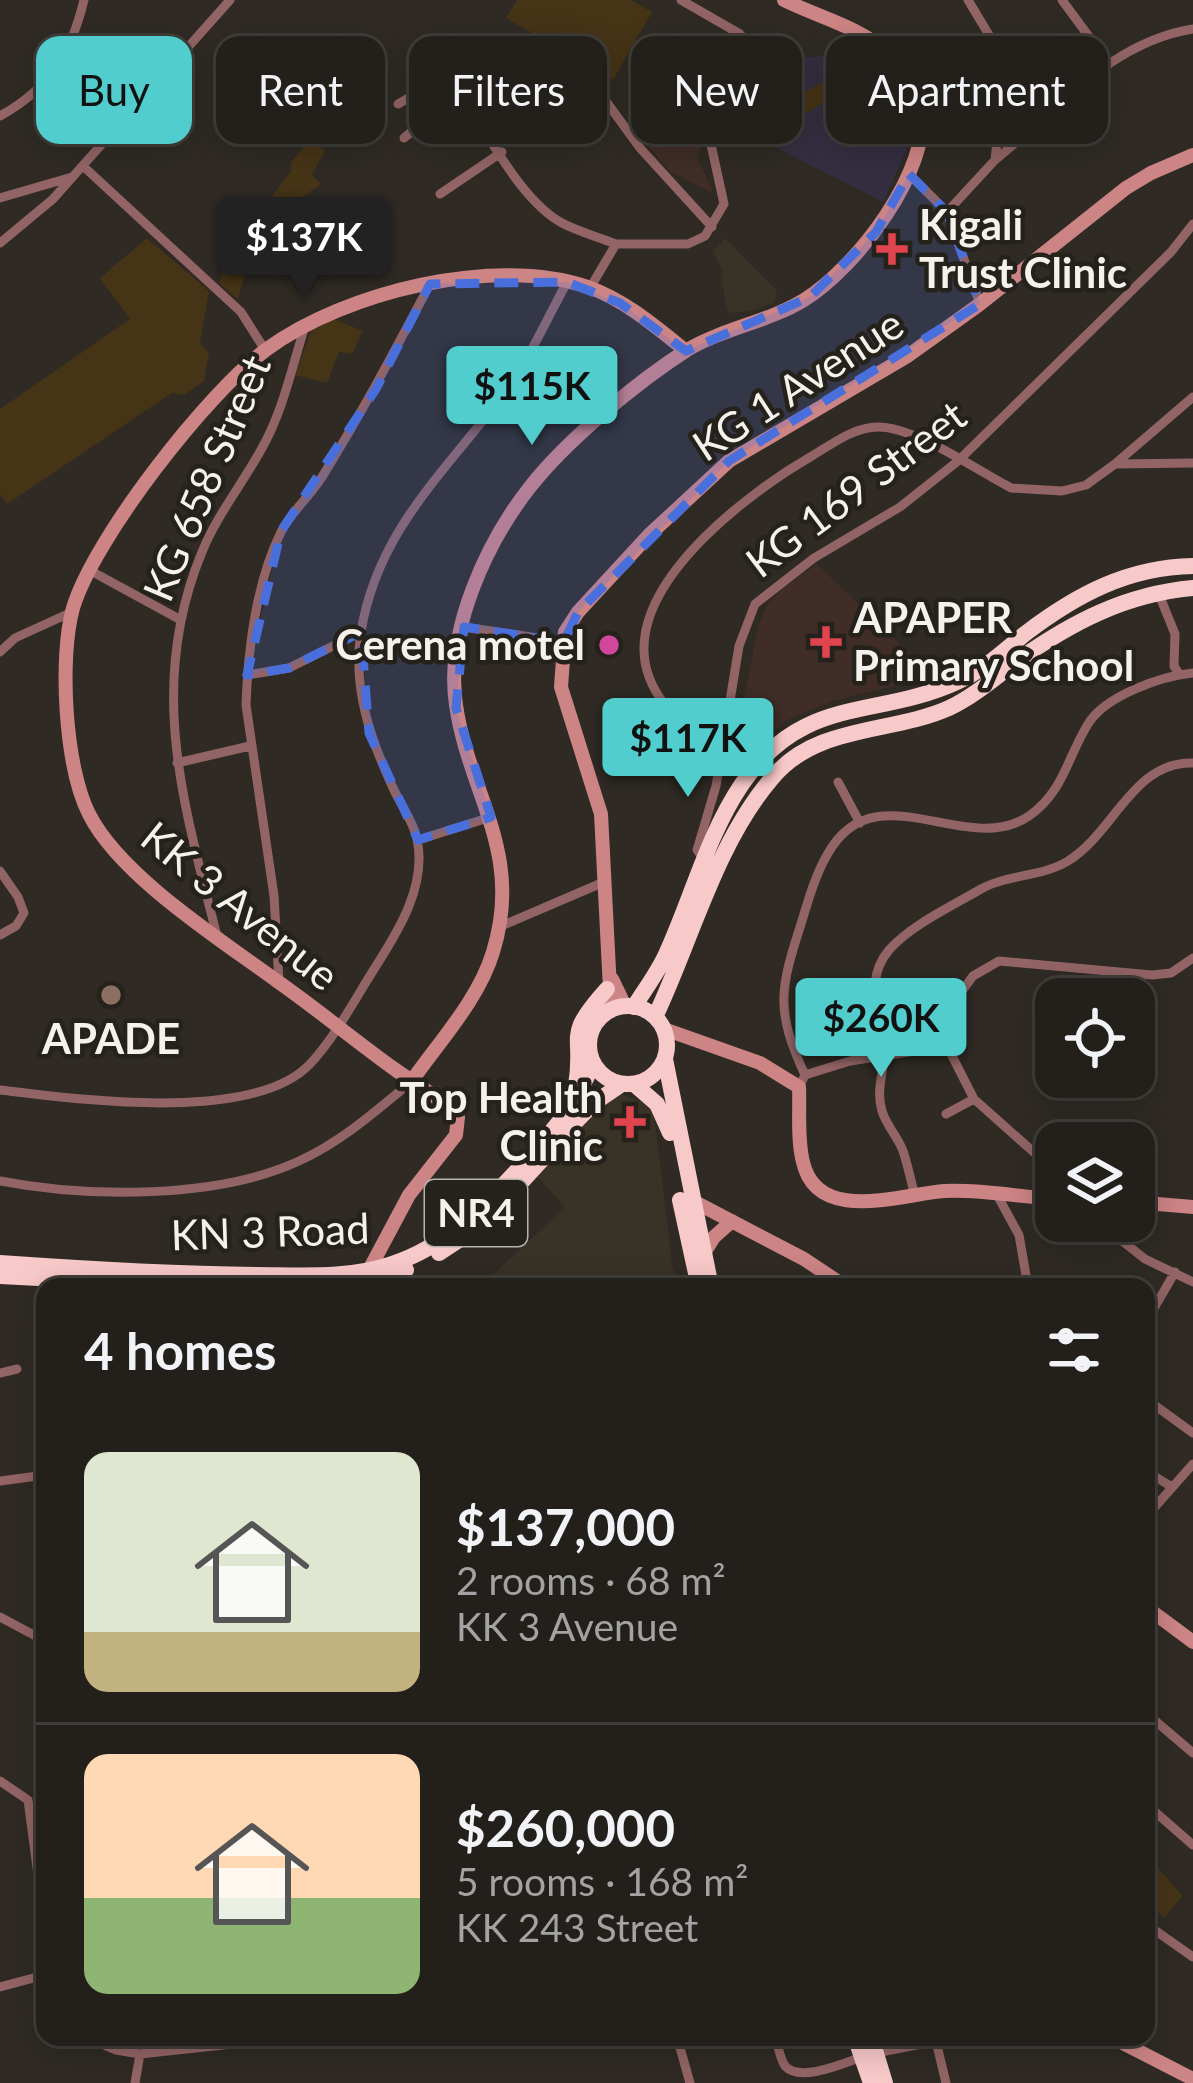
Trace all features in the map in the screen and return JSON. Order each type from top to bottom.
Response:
[{"type":"highway","points":[[709,1278],[660,1023],[672,959],[743,783],[772,750],[831,713],[944,688],[965,679],[1078,595],[1150,571],[1193,566]]},
{"type":"highway","points":[[712,862],[776,772],[800,754],[860,729],[952,707],[1080,621],[1124,600],[1193,588]]},
{"type":"highway","points":[[566,1122],[592,1062],[590,1038],[595,1024],[623,1007],[672,959]]},
{"type":"highway","points":[[566,1122],[579,1072],[576,1033],[607,989]]},
{"type":"highway","points":[[623,1007],[660,1023]]},
{"type":"highway","points":[[566,1122],[628,1084],[647,1079],[665,1058]]},
{"type":"highway","points":[[592,1062],[610,1080],[628,1084],[658,1104],[667,1121],[697,1278]]},
{"type":"highway","name":"KN 3 Road","points":[[0,1263],[369,1277],[442,1240],[474,1215],[566,1122]]},
{"type":"highway","name":"KN 3 Road","points":[[366,1278],[410,1269],[483,1224],[566,1122]]},
{"type":"highway","name":"KN 3 Road","points":[[0,1276],[38,1278]]},
{"type":"highway","points":[[870,2049],[871,2083]]},
{"type":"highway","points":[[870,2049],[885,2083]]},
{"type":"street","points":[[0,116],[33,95],[62,63],[83,0]]},
{"type":"street","points":[[0,243],[32,219],[83,166],[194,35],[230,0]]},
{"type":"street","points":[[496,144],[526,191],[562,224],[616,244],[688,244],[705,236],[724,204],[710,140],[744,90],[757,81],[761,67],[750,43],[740,34],[681,0]]},
{"type":"street","points":[[0,1180],[106,1190],[250,1180],[304,1159],[411,1082],[485,973],[499,927],[501,867],[491,817],[456,708],[456,660],[486,559],[532,485],[577,436],[686,351],[810,297],[876,232],[909,174],[921,136],[922,111],[904,71],[872,41],[784,0]]},
{"type":"street","points":[[968,0],[998,50],[1000,112],[995,160]]},
{"type":"street","points":[[1062,0],[1089,36]]},
{"type":"street","points":[[1108,60],[1149,40],[1193,29]]},
{"type":"street","points":[[398,104],[409,98]]},
{"type":"street","points":[[607,103],[640,148],[712,227]]},
{"type":"street","points":[[404,138],[409,134]]},
{"type":"street","points":[[947,212],[1014,144]]},
{"type":"street","points":[[440,194],[502,152]]},
{"type":"street","name":"KG 1 Avenue","points":[[564,642],[578,612],[649,535],[729,461],[871,379],[980,304],[1126,188],[1193,155]]},
{"type":"street","points":[[83,166],[241,312],[266,350]]},
{"type":"street","points":[[909,174],[947,212],[980,304]]},
{"type":"street","points":[[0,198],[72,177]]},
{"type":"street","name":"KG 169 Street","points":[[712,862],[697,850],[721,760],[739,646],[755,604],[814,558],[901,507],[958,461],[1171,252],[1193,224]]},
{"type":"street","points":[[590,288],[616,244]]},
{"type":"street","name":"KK 3 Avenue","points":[[369,1277],[384,1238],[409,1195],[459,1126],[453,1112],[218,940],[130,865],[89,815],[71,747],[71,620],[91,571],[168,452],[266,350],[360,301],[430,284],[514,276],[567,282],[590,288],[632,311],[686,351]]},
{"type":"street","points":[[0,1090],[124,1101],[248,1095],[281,1085],[297,1074],[337,1027],[400,928],[416,880],[418,839],[369,733],[360,672],[361,632],[372,593],[404,518],[516,377],[567,282]]},
{"type":"street","points":[[279,982],[274,896],[250,746],[247,675],[273,553],[293,513],[318,485],[376,389],[430,284]]},
{"type":"street","name":"KG 658 Street","points":[[218,940],[177,763],[171,697],[179,619],[204,547],[273,427],[305,326]]},
{"type":"street","points":[[721,760],[669,712],[647,673],[644,652],[653,607],[698,542],[773,478],[844,437],[872,427],[902,430],[1011,488],[1030,492],[1086,485],[1193,398]]},
{"type":"street","points":[[1115,464],[1193,463]]},
{"type":"street","points":[[91,571],[179,619]]},
{"type":"street","points":[[1158,592],[1175,634],[1174,667],[1180,674]]},
{"type":"street","points":[[0,652],[35,628],[71,620]]},
{"type":"street","points":[[464,626],[564,642],[561,686],[601,814],[607,989],[623,1007]]},
{"type":"street","points":[[247,675],[289,668],[361,632]]},
{"type":"street","points":[[1035,1197],[941,1191],[856,1202],[816,1185],[802,1160],[802,1081],[786,1022],[783,980],[829,850],[860,823],[902,814],[976,830],[1018,823],[1059,789],[1092,718],[1126,696],[1193,673]]},
{"type":"street","points":[[177,763],[250,746]]},
{"type":"street","points":[[915,1196],[903,1151],[883,1114],[879,1074],[884,1057],[874,981],[887,952],[985,887],[1068,861],[1118,814],[1132,790],[1161,769],[1178,762],[1193,763]]},
{"type":"street","points":[[838,782],[860,823]]},
{"type":"street","points":[[418,839],[491,817]]},
{"type":"street","points":[[0,871],[24,914],[16,926],[0,934]]},
{"type":"street","points":[[499,927],[604,882]]},
{"type":"street","points":[[1035,1153],[974,1099],[947,1046],[951,1006],[973,976],[991,964],[1009,960],[1152,975],[1171,973],[1193,958]]},
{"type":"street","points":[[608,963],[623,1007]]},
{"type":"street","points":[[660,1023],[802,1081],[884,1057],[947,1046]]},
{"type":"street","points":[[946,1114],[974,1099]]},
{"type":"street","points":[[996,1193],[1019,1235],[1026,1278]]},
{"type":"street","points":[[692,1200],[804,1258],[832,1278]]},
{"type":"street","points":[[1155,1204],[1193,1207]]},
{"type":"street","points":[[704,1253],[732,1221]]},
{"type":"street","points":[[384,1238],[391,1265]]},
{"type":"street","points":[[1124,1242],[1145,1259],[1193,1282]]},
{"type":"street","points":[[1155,1306],[1175,1272]]},
{"type":"street","points":[[0,1373],[16,1369]]},
{"type":"street","points":[[1155,1406],[1193,1433]]},
{"type":"street","points":[[1155,1507],[1193,1464]]},
{"type":"street","points":[[0,1481],[36,1476]]},
{"type":"street","points":[[1155,1477],[1172,1487]]},
{"type":"street","points":[[1155,1614],[1193,1642]]},
{"type":"street","points":[[0,1617],[36,1636]]},
{"type":"street","points":[[1155,1721],[1193,1753]]},
{"type":"street","points":[[0,1780],[28,1800],[36,1799]]},
{"type":"street","points":[[28,1800],[36,1860]]},
{"type":"street","points":[[1155,1812],[1193,1845]]},
{"type":"street","points":[[1155,1930],[1193,1957]]},
{"type":"street","points":[[0,1987],[36,1977]]},
{"type":"street","points":[[107,2046],[140,2054],[214,2046]]},
{"type":"street","points":[[680,2046],[690,2083]]},
{"type":"street","points":[[778,2046],[784,2065],[797,2074],[809,2074],[870,2049]]},
{"type":"street","points":[[942,2046],[946,2083]]},
{"type":"street","points":[[1129,2046],[1193,2078]]},
{"type":"street","points":[[135,2083],[140,2054]]},
{"type":"highlighted area","points":[[909,174],[947,212],[980,304],[729,461],[578,612],[564,642],[464,627],[456,708],[491,817],[418,840],[369,733],[361,632],[289,668],[247,675],[281,531],[376,389],[430,284],[567,282],[620,303],[686,351],[810,297],[876,232]]},
{"type":"shaded area","points":[[517,0],[631,0],[652,12],[638,36],[631,36],[631,49],[613,80],[607,77],[607,36],[537,36],[506,18]]},
{"type":"shaded area","points":[[826,56],[826,144],[909,144],[883,202],[770,144],[802,144],[802,58]]},
{"type":"shaded area","points":[[822,82],[826,102],[802,116],[802,94]]},
{"type":"shaded area","points":[[307,144],[325,151],[312,174],[321,184],[283,211],[275,240],[246,269],[238,299],[219,283],[231,244],[226,239],[245,211],[259,214],[291,171],[291,162]]},
{"type":"shaded area","points":[[647,144],[701,144],[697,156],[713,193],[670,172]]},
{"type":"shaded area","points":[[147,238],[209,291],[200,343],[209,353],[204,381],[184,395],[172,393],[7,504],[0,494],[0,409],[130,319],[100,278]]},
{"type":"shaded area","points":[[725,238],[777,291],[775,302],[728,313],[723,273],[713,251]]},
{"type":"shaded area","points":[[334,319],[363,331],[352,354],[339,352],[327,383],[295,375],[312,329]]},
{"type":"shaded area","name":"APAPER Primary School","points":[[817,564],[934,676],[829,702],[787,720],[762,742],[737,735],[758,627],[767,605]]},
{"type":"shaded area","points":[[616,1092],[647,1104],[654,1115],[676,1278],[490,1278],[565,1207],[533,1172],[584,1114]]},
{"type":"shaded area","points":[[1155,1864],[1182,1896],[1164,1918],[1155,1910]]},
{"type":"place","name":"Kigali Trust Clinic","points":[[892,249]]},
{"type":"place","name":"APAPER Primary School","points":[[826,642]]},
{"type":"place","name":"Cerena motel","points":[[609,645]]},
{"type":"place","name":"APADE","points":[[111,995]]},
{"type":"place","name":"Top Health Clinic","points":[[630,1122]]}]
